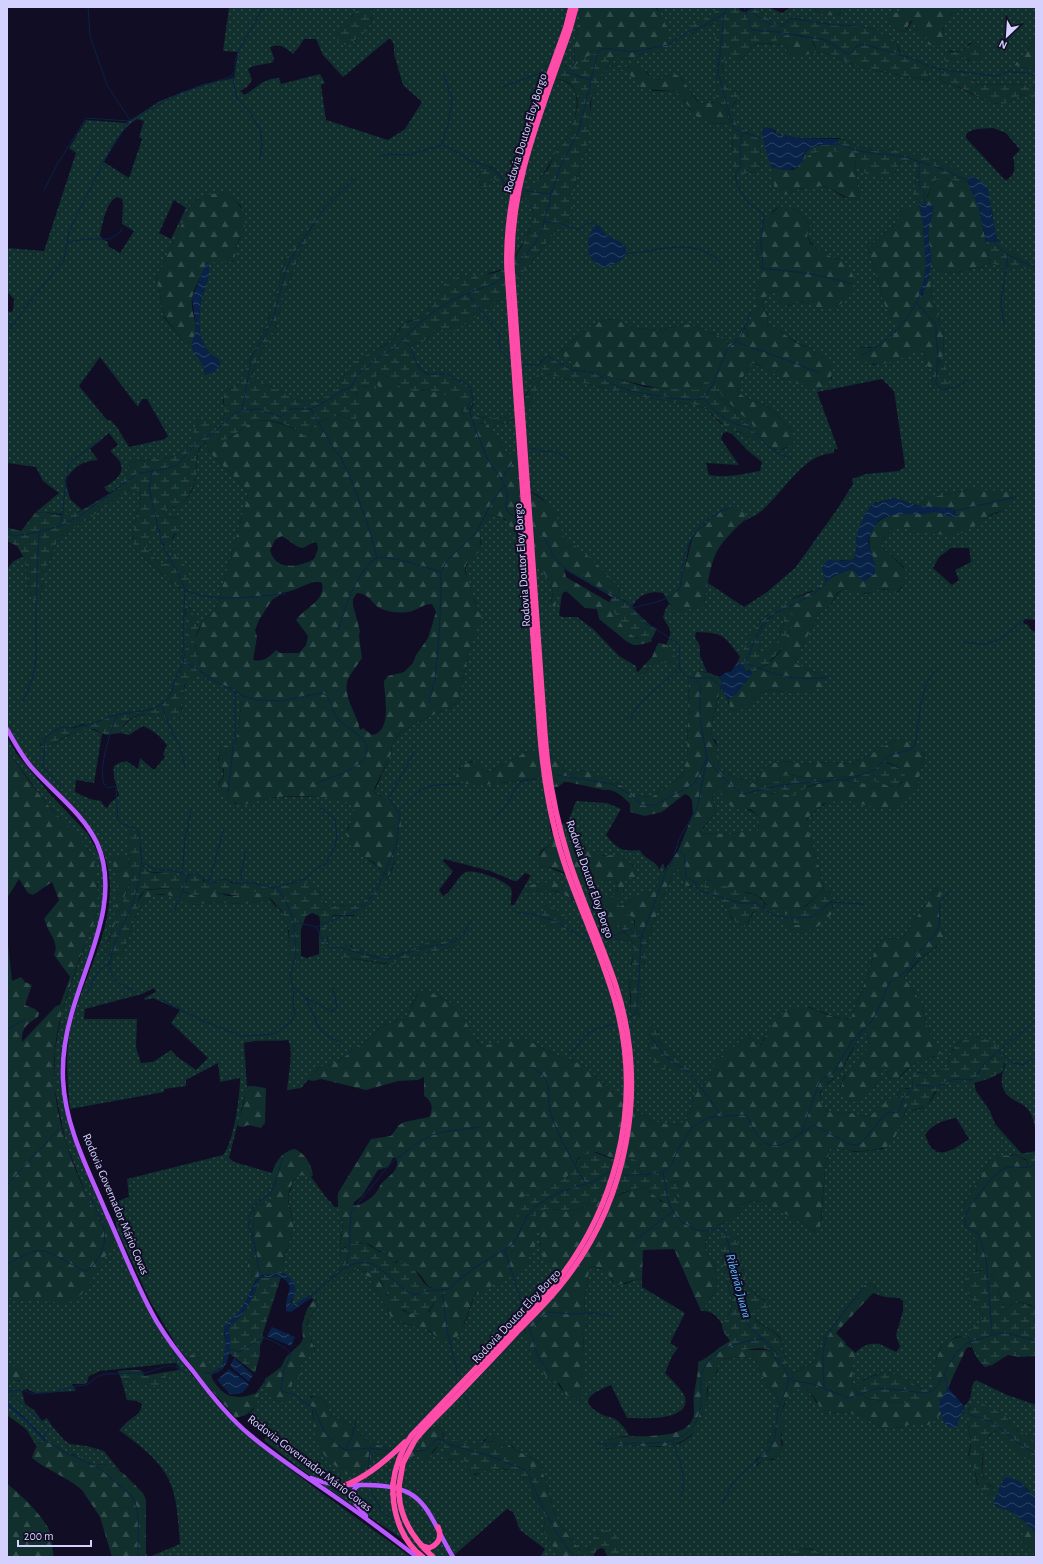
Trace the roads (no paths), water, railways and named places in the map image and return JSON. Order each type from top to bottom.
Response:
[{"type":"highway","name":"Rodovia Doutor Eloy Borgo","points":[[421,1557],[410,1545],[402,1530],[396,1513],[398,1462],[411,1436],[543,1298],[574,1260],[589,1234],[605,1199],[617,1162],[624,1123],[627,1093],[626,1064],[619,1015],[607,978],[564,862],[553,824],[544,774],[540,736],[507,269],[508,220],[516,177],[566,27],[571,7]]},
{"type":"highway","name":"Rodovia Doutor Eloy Borgo","points":[[396,1485],[403,1463],[416,1440],[553,1294],[583,1254],[602,1219],[614,1191],[625,1153],[630,1124],[632,1074],[624,1014],[612,976],[567,854],[557,817],[549,773],[545,735],[512,269],[513,221],[522,174],[576,7]]},
{"type":"highway","points":[[342,1486],[357,1479],[380,1463],[411,1436]]},
{"type":"highway","name":"Rodovia Doutor Eloy Borgo","points":[[396,1495],[405,1522],[420,1546],[433,1557]]},
{"type":"highway","points":[[420,1546],[427,1548],[435,1545],[440,1536],[438,1527]]},
{"type":"main road","name":"Rodovia Governador Mário Covas","points":[[7,729],[32,768],[72,808],[88,829],[96,842],[105,869],[105,894],[102,917],[72,1010],[64,1052],[64,1093],[73,1134],[139,1286],[157,1322],[205,1387],[228,1414],[249,1434],[301,1473],[421,1557]]},
{"type":"main road","points":[[301,1473],[323,1483],[342,1486],[387,1485],[408,1492],[422,1503],[438,1527],[453,1557]]},
{"type":"main road","points":[[360,1485],[354,1489],[352,1493],[353,1500],[370,1522]]},
{"type":"water","points":[[765,127],[773,129],[776,134],[800,138],[839,139],[836,143],[808,149],[803,156],[803,162],[800,165],[796,168],[784,170],[771,166],[765,147],[762,130]]},
{"type":"water","points":[[971,176],[981,181],[988,189],[996,237],[1000,241],[986,242],[979,207],[968,183]]},
{"type":"water","points":[[919,204],[934,206],[928,233],[931,257],[930,270],[926,287],[920,297],[919,294],[924,281],[926,265],[923,221]]},
{"type":"water","points":[[596,225],[599,226],[606,235],[625,245],[626,254],[624,258],[612,265],[603,267],[592,259],[589,254],[588,245],[591,231]]},
{"type":"water","points":[[208,262],[209,277],[202,298],[199,325],[201,338],[204,345],[207,350],[221,363],[215,371],[205,375],[204,366],[193,351],[192,343],[196,326],[192,298]]},
{"type":"water","points":[[894,498],[920,506],[954,509],[954,513],[958,516],[956,518],[936,512],[897,514],[884,517],[878,521],[869,537],[868,543],[875,565],[875,574],[865,581],[859,578],[854,569],[851,569],[832,577],[826,582],[822,567],[827,560],[851,561],[854,558],[858,530],[871,505]]},
{"type":"water","points":[[737,663],[743,664],[746,672],[751,670],[752,674],[735,695],[728,700],[721,688],[722,682],[719,677],[727,672],[731,672]]},
{"type":"water","points":[[280,1273],[289,1277],[295,1285],[295,1292],[290,1307],[310,1295],[312,1296],[311,1298],[291,1312],[286,1311],[286,1302],[290,1287],[288,1283],[278,1277],[260,1278],[246,1309],[228,1329],[230,1349],[225,1366],[217,1373],[211,1373],[222,1367],[226,1344],[224,1327],[240,1311],[259,1276]]},
{"type":"water","points":[[272,1327],[295,1337],[291,1346],[267,1336]]},
{"type":"water","points":[[234,1358],[253,1375],[249,1382],[230,1366]]},
{"type":"water","points":[[229,1369],[249,1384],[242,1393],[230,1394],[217,1380]]},
{"type":"water","points":[[948,1388],[964,1406],[956,1429],[946,1425],[939,1407],[940,1400]]},
{"type":"water","points":[[1007,1477],[1021,1483],[1036,1497],[1036,1533],[1012,1512],[994,1505],[994,1501],[1004,1478]]},
{"type":"waterway","points":[[88,7],[90,36],[108,87],[130,120]]},
{"type":"waterway","points":[[44,190],[58,163],[86,118],[129,121],[180,93],[230,77],[235,71],[235,61],[240,48],[262,10],[269,7]]},
{"type":"waterway","points":[[286,7],[289,10],[295,7]]},
{"type":"waterway","points":[[727,7],[724,14],[718,72],[733,127],[736,130],[763,139]]},
{"type":"waterway","points":[[744,7],[752,30],[778,32],[825,40],[848,54],[851,53],[856,47],[863,44],[910,58],[938,69],[997,76],[1009,71],[1033,74],[1036,76]]},
{"type":"waterway","points":[[746,7],[762,20],[777,26],[784,25],[791,18],[833,25],[859,26]]},
{"type":"waterway","points":[[518,264],[535,243],[542,230],[546,211],[561,165],[579,130],[599,50],[607,48],[631,52],[668,45],[688,32],[705,25],[723,14]]},
{"type":"waterway","points":[[442,144],[449,121],[452,99],[443,72]]},
{"type":"waterway","points":[[502,87],[543,72]]},
{"type":"waterway","points":[[566,72],[590,80]]},
{"type":"waterway","points":[[232,76],[237,98],[251,114],[261,131],[262,147],[260,160]]},
{"type":"waterway","points":[[7,334],[25,308],[64,260],[69,232],[74,221],[105,159],[129,121]]},
{"type":"waterway","points":[[742,134],[740,148],[741,166],[735,174],[737,184],[747,202],[764,215],[761,240],[763,269],[807,274],[851,284]]},
{"type":"waterway","points":[[817,145],[837,144],[859,151],[905,157],[945,170],[970,182]]},
{"type":"waterway","points":[[379,157],[387,154],[408,155],[442,145],[452,149],[471,161],[491,168],[500,176],[504,185],[508,187]]},
{"type":"waterway","points":[[919,163],[919,184],[924,192],[925,204]]},
{"type":"waterway","points":[[242,410],[252,356],[264,338],[273,319],[285,273],[290,260],[324,208],[355,178]]},
{"type":"waterway","points":[[1029,196],[1036,190]]},
{"type":"waterway","points":[[525,191],[551,194]]},
{"type":"waterway","points":[[544,222],[559,223],[579,230],[587,224],[593,222],[595,225]]},
{"type":"waterway","points":[[68,242],[87,239],[110,239],[121,231],[122,228]]},
{"type":"waterway","points":[[993,241],[1007,254],[1036,268]]},
{"type":"waterway","points":[[624,254],[663,248],[689,247],[701,250],[712,256],[722,265]]},
{"type":"waterway","points":[[1004,325],[1001,302],[1008,255]]},
{"type":"waterway","points":[[7,523],[10,534],[14,536],[61,526],[81,515],[137,474],[177,465],[200,439],[212,434],[235,413],[259,409],[281,417],[290,409],[311,409],[341,391],[351,387],[359,373],[378,358],[396,347],[417,325],[436,310],[454,299],[495,283],[503,277]]},
{"type":"waterway","points":[[468,294],[499,334],[499,345],[501,350],[510,359]]},
{"type":"waterway","points":[[861,355],[879,345],[896,331],[910,313],[920,295]]},
{"type":"waterway","points":[[917,303],[936,325],[938,354],[936,382],[938,386],[946,389],[960,385],[968,380]]},
{"type":"waterway","points":[[523,365],[530,364],[538,366],[548,356],[572,370],[596,373],[612,384],[631,391],[670,398],[695,400],[703,399],[714,383],[727,350],[741,336],[751,312]]},
{"type":"waterway","points":[[7,320],[12,326]]},
{"type":"waterway","points":[[404,341],[410,346],[416,362],[422,370],[430,374],[448,374],[454,379],[461,381],[470,387],[473,400],[468,406],[488,460],[505,486],[507,494],[507,510],[516,518]]},
{"type":"waterway","points":[[737,342],[820,373]]},
{"type":"waterway","points":[[704,399],[716,412],[736,424],[749,427],[773,451],[791,459]]},
{"type":"waterway","points":[[311,409],[334,449],[341,458],[351,479],[369,528],[377,558]]},
{"type":"waterway","points":[[61,525],[68,466],[71,461],[101,440]]},
{"type":"waterway","points":[[529,450],[533,448],[541,451],[553,451],[569,459]]},
{"type":"waterway","points":[[501,479],[516,459]]},
{"type":"waterway","points":[[61,787],[43,767],[45,738],[55,730],[62,727],[74,728],[92,724],[114,715],[154,709],[161,705],[171,695],[175,679],[184,661],[182,655],[184,644],[185,589],[162,544],[149,489],[152,471]]},
{"type":"waterway","points":[[429,703],[435,678],[438,650],[441,572],[447,560],[476,533],[491,504],[504,485]]},
{"type":"waterway","points":[[954,511],[1016,497]]},
{"type":"waterway","points":[[632,608],[668,598],[679,589],[684,559],[691,540],[704,523],[722,511],[732,507]]},
{"type":"waterway","points":[[23,701],[29,689],[36,657],[36,592],[39,532]]},
{"type":"waterway","points":[[540,534],[545,539],[554,557],[561,565],[572,573],[629,604],[646,624],[678,644],[680,647],[679,663],[682,674],[686,677],[692,678],[709,677],[721,687]]},
{"type":"waterway","points":[[338,630],[356,582],[368,565],[375,559],[391,558],[441,572]]},
{"type":"waterway","points":[[743,666],[758,633],[765,622],[776,613],[817,592],[827,581]]},
{"type":"waterway","points":[[185,590],[209,597],[222,598],[286,594]]},
{"type":"waterway","points":[[963,642],[982,644],[993,642],[1004,636],[1023,621]]},
{"type":"waterway","points":[[184,661],[222,685],[243,696],[256,700],[280,701],[321,693],[326,695],[339,720],[361,737],[367,746],[367,754],[362,761],[354,767],[317,783]]},
{"type":"waterway","points":[[746,663],[776,674],[796,678],[806,679],[828,677]]},
{"type":"waterway","points":[[630,719],[640,703],[679,669]]},
{"type":"waterway","points":[[708,759],[724,778],[743,794],[782,785],[854,778],[874,770],[890,755],[909,750],[915,745],[923,694],[931,676],[937,669]]},
{"type":"waterway","points":[[629,1018],[637,1011],[641,938],[667,869],[672,862],[679,839],[697,808],[707,758],[700,719],[700,686],[696,680]]},
{"type":"waterway","points":[[228,793],[235,732],[235,691]]},
{"type":"waterway","points":[[162,705],[168,723],[180,747],[185,767]]},
{"type":"waterway","points":[[117,715],[111,730],[105,753],[102,775],[104,783],[108,788],[114,786],[116,787],[118,821],[123,825],[134,828],[139,833],[142,857],[136,892],[131,908],[115,942],[110,961],[110,970],[117,982],[136,992]]},
{"type":"waterway","points":[[295,922],[316,927],[358,910],[367,903],[379,885],[396,846],[400,815],[389,798],[415,751]]},
{"type":"waterway","points":[[556,775],[612,784],[632,796],[641,805],[655,805],[692,785],[706,760]]},
{"type":"waterway","points":[[495,818],[505,807],[520,782],[537,779]]},
{"type":"waterway","points":[[399,811],[414,796],[425,788],[439,785],[460,784]]},
{"type":"waterway","points":[[142,862],[158,870],[172,870],[185,875],[197,874],[211,883],[223,879],[240,884],[250,882],[273,888],[307,878],[315,870],[326,863],[333,851],[337,838],[335,819],[319,807]]},
{"type":"waterway","points":[[182,873],[185,839],[191,810]]},
{"type":"waterway","points":[[209,882],[224,828]]},
{"type":"waterway","points":[[677,847],[684,856],[686,877],[695,882],[698,890],[740,903],[756,903],[773,915],[790,918],[812,917],[830,902],[864,904]]},
{"type":"waterway","points":[[242,883],[241,871],[246,851]]},
{"type":"waterway","points":[[174,911],[189,875]]},
{"type":"waterway","points":[[162,1000],[203,1021],[242,1036],[274,1034],[291,1022],[295,1013],[293,1004],[294,991],[290,976],[296,955],[294,922],[286,901],[277,888]]},
{"type":"waterway","points":[[801,1134],[819,1083],[824,1078],[833,1074],[855,1037],[871,1022],[889,983],[906,971],[918,953],[936,933],[939,927],[940,903],[951,891]]},
{"type":"waterway","points":[[517,912],[537,915],[555,921],[588,941]]},
{"type":"waterway","points":[[316,927],[325,943],[331,948],[338,947],[378,958],[390,959],[426,947],[455,941],[463,935],[471,921]]},
{"type":"waterway","points":[[604,937],[611,937],[630,929],[640,938]]},
{"type":"waterway","points":[[87,993],[99,970],[110,962]]},
{"type":"waterway","points":[[294,987],[306,998],[320,1030],[339,1042]]},
{"type":"waterway","points":[[306,998],[332,1011],[335,1010],[337,1007],[333,988]]},
{"type":"waterway","points":[[624,1175],[656,1174],[667,1169],[672,1164],[677,1151],[692,1127],[709,1117],[747,1116],[761,1140],[775,1146],[791,1140],[812,1126],[816,1126],[849,1144],[857,1145],[863,1141],[885,1114],[889,1112],[898,1112],[904,1097],[918,1085],[935,1087],[954,1079],[973,1080],[977,1077],[984,1064],[1036,1019]]},
{"type":"waterway","points":[[7,1029],[24,1020]]},
{"type":"waterway","points":[[569,1053],[572,1052],[589,1033],[596,1029],[616,1024]]},
{"type":"waterway","points":[[651,1037],[664,1055],[691,1074],[722,1116]]},
{"type":"waterway","points":[[999,1052],[1014,1063],[1023,1065],[1036,1057]]},
{"type":"waterway","points":[[531,1067],[541,1073],[547,1082],[549,1107],[553,1120],[585,1183]]},
{"type":"waterway","points":[[345,1268],[349,1253],[351,1212],[390,1164],[414,1145],[432,1135],[480,1127]]},
{"type":"waterway","points":[[7,1185],[58,1130]]},
{"type":"waterway","points":[[260,1277],[254,1242],[249,1225],[250,1214],[254,1205],[270,1193],[274,1187],[283,1157]]},
{"type":"waterway","points":[[992,1333],[986,1258],[979,1236],[977,1233],[966,1227],[965,1221],[967,1212],[978,1195],[1003,1169],[1007,1167],[1024,1168],[1036,1164]]},
{"type":"waterway","name":"Ribeirão Juara","points":[[311,1296],[333,1276],[351,1265],[360,1263],[370,1263],[379,1268],[407,1292],[416,1294],[449,1289],[474,1268],[512,1245],[527,1216],[538,1204],[562,1191],[593,1182],[609,1172]]},
{"type":"waterway","name":"Ribeirão Juara","points":[[663,1172],[669,1203],[676,1216],[681,1221],[689,1226],[703,1231],[719,1228],[724,1230],[729,1246],[745,1320],[775,1351],[787,1374],[788,1385],[778,1408],[775,1436],[771,1446],[765,1454],[733,1483],[722,1504]]},
{"type":"waterway","points":[[7,1264],[29,1253],[42,1251],[48,1252],[79,1269],[85,1271],[90,1268],[95,1263],[103,1248],[105,1234],[101,1220],[91,1198]]},
{"type":"waterway","points":[[633,1242],[672,1212]]},
{"type":"waterway","points":[[505,1251],[524,1310]]},
{"type":"waterway","points":[[824,1387],[823,1353],[825,1343],[842,1314],[865,1287]]},
{"type":"waterway","points":[[442,1291],[448,1335],[458,1375]]},
{"type":"waterway","points":[[549,1373],[537,1354],[529,1327],[533,1327],[544,1315],[549,1312],[571,1314],[594,1313],[613,1316]]},
{"type":"waterway","name":"Ribeirão Juara","points":[[789,1380],[813,1384],[846,1397],[851,1397],[879,1388],[927,1393],[934,1390],[955,1354],[967,1343],[999,1333],[1007,1333],[1036,1341]]},
{"type":"waterway","points":[[230,1349],[239,1352],[264,1338],[279,1344],[291,1354],[283,1372],[281,1391],[298,1396],[303,1402],[314,1408],[325,1433],[339,1446],[346,1450],[370,1448],[391,1451]]},
{"type":"waterway","points":[[597,1443],[651,1443],[671,1441],[688,1432],[694,1425],[698,1416],[701,1404],[701,1377],[706,1364],[712,1357],[727,1347],[763,1339]]},
{"type":"waterway","points":[[173,1350],[178,1368]]},
{"type":"waterway","name":"Ribeirão Juara","points":[[7,1391],[24,1390],[32,1394],[54,1392],[86,1385],[104,1374],[146,1373],[166,1366],[174,1366],[186,1373]]},
{"type":"waterway","name":"Ribeirão Juara","points":[[205,1373],[212,1373]]},
{"type":"waterway","name":"Ribeirão Juara","points":[[944,1374],[949,1390]]},
{"type":"waterway","points":[[8,1392],[49,1429],[44,1435],[45,1440],[63,1451],[99,1468],[132,1496],[138,1518],[138,1557]]},
{"type":"waterway","points":[[465,1396],[470,1409]]},
{"type":"waterway","points":[[7,1404],[23,1417],[45,1440]]},
{"type":"waterway","name":"Ribeirão Juara","points":[[963,1413],[991,1421],[1018,1443],[1036,1454]]},
{"type":"waterway","points":[[346,1449],[352,1437],[356,1420]]},
{"type":"waterway","points":[[413,1450],[424,1451],[439,1439],[448,1444],[490,1456],[525,1470],[554,1528],[567,1548],[575,1557]]},
{"type":"waterway","points":[[672,1442],[682,1468],[683,1489],[681,1497]]},
{"type":"waterway","points":[[368,1469],[370,1449]]},
{"type":"waterway","points":[[370,1488],[381,1511],[395,1521]]}]
